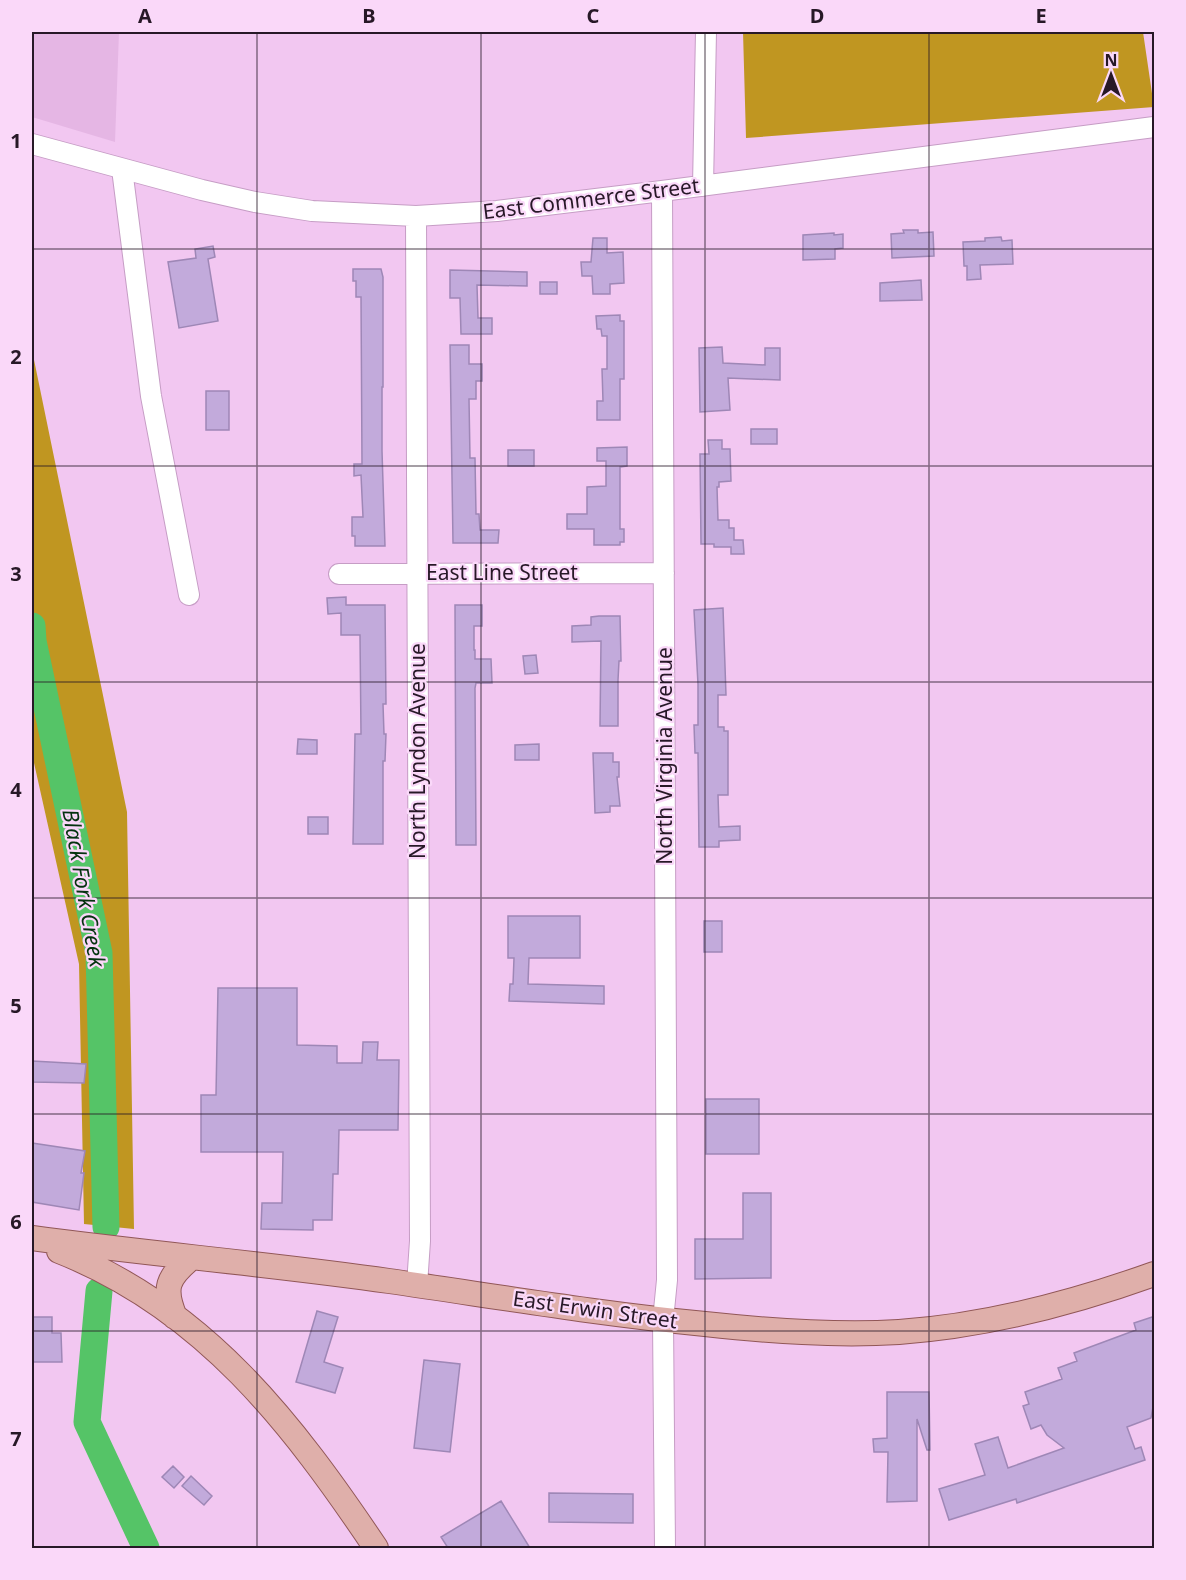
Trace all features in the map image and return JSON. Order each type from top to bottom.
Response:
[{"type":"main road","name":"East Erwin Street","points":[[32,1239],[306,1269],[663,1320],[816,1333],[901,1332],[974,1322],[1022,1313],[1098,1293],[1155,1274]]},
{"type":"main road","points":[[32,1239],[87,1262],[141,1293],[176,1317],[226,1359],[267,1401],[326,1476],[376,1548]]},
{"type":"main road","points":[[176,1317],[168,1295],[169,1285],[178,1269],[191,1258]]},
{"type":"street","points":[[703,186],[706,32]]},
{"type":"street","name":"East Commerce Street","points":[[32,144],[255,202],[312,211],[416,216],[497,211],[1155,127]]},
{"type":"street","points":[[122,169],[151,396],[189,595]]},
{"type":"street","name":"North Virginia Avenue","points":[[662,191],[667,1280],[663,1320],[665,1548]]},
{"type":"street","name":"North Lyndon Avenue","points":[[416,216],[420,1241],[417,1285]]},
{"type":"street","name":"East Line Street","points":[[339,574],[664,573]]},
{"type":"shaded area","points":[[32,32],[119,32],[115,142],[32,117]]},
{"type":"shaded area","points":[[743,32],[1143,32],[1154,107],[746,138]]},
{"type":"shaded area","points":[[32,350],[127,812],[134,1229],[84,1224],[79,964],[32,754]]},
{"type":"building","points":[[903,230],[918,230],[918,233],[933,232],[934,256],[892,258],[891,234],[904,233]]},
{"type":"building","points":[[834,233],[834,235],[843,234],[843,248],[835,249],[835,259],[803,260],[803,235]]},
{"type":"building","points":[[1001,237],[1002,241],[1012,240],[1013,264],[980,265],[981,279],[967,280],[963,242],[985,241],[985,238]]},
{"type":"building","points":[[593,238],[607,238],[607,253],[623,252],[624,283],[610,284],[610,294],[593,294],[592,276],[582,276],[581,262],[591,262]]},
{"type":"building","points":[[213,246],[215,257],[208,259],[218,321],[179,328],[168,262],[196,258],[195,249]]},
{"type":"building","points":[[353,269],[381,269],[383,277],[382,451],[385,546],[355,546],[355,536],[352,536],[352,517],[363,517],[361,475],[354,476],[354,464],[362,464],[361,297],[356,297]]},
{"type":"building","points":[[450,270],[527,272],[527,286],[477,285],[478,318],[492,318],[492,334],[461,334],[460,298],[450,298]]},
{"type":"building","points":[[921,280],[922,300],[880,301],[880,283]]},
{"type":"building","points":[[540,282],[557,282],[557,294],[540,294]]},
{"type":"building","points":[[620,315],[620,321],[624,321],[624,379],[620,379],[620,420],[597,420],[597,401],[603,401],[602,369],[607,369],[607,336],[602,336],[601,329],[597,329],[596,316]]},
{"type":"building","points":[[450,345],[469,345],[469,364],[482,364],[482,381],[476,381],[476,399],[469,399],[470,458],[475,458],[476,514],[479,514],[480,530],[499,530],[498,543],[453,543]]},
{"type":"building","points":[[722,347],[723,363],[765,365],[765,348],[780,348],[780,380],[728,378],[730,410],[700,412],[699,348]]},
{"type":"building","points":[[206,391],[229,391],[229,430],[206,430]]},
{"type":"building","points":[[751,429],[777,429],[777,444],[751,444]]},
{"type":"building","points":[[708,440],[722,440],[722,449],[730,449],[731,481],[719,482],[719,487],[717,487],[718,520],[729,520],[729,528],[734,528],[734,540],[743,540],[744,554],[731,554],[731,547],[701,544],[700,454],[709,454]]},
{"type":"building","points":[[627,447],[627,466],[620,467],[620,529],[624,529],[624,542],[620,542],[620,545],[594,545],[594,529],[567,529],[567,514],[587,514],[587,487],[606,486],[606,461],[597,461],[597,448]]},
{"type":"building","points":[[508,450],[534,450],[534,466],[508,466]]},
{"type":"building","points":[[346,597],[346,605],[385,605],[386,704],[383,704],[384,734],[386,734],[385,761],[383,761],[383,844],[353,844],[355,734],[361,734],[360,635],[341,635],[341,613],[328,614],[327,598]]},
{"type":"building","points":[[455,605],[482,605],[482,626],[474,626],[475,659],[491,659],[492,683],[476,683],[475,688],[476,845],[456,845]]},
{"type":"building","points":[[723,608],[726,695],[718,695],[718,727],[724,727],[724,731],[728,731],[728,795],[718,795],[719,827],[740,826],[740,840],[719,841],[719,847],[699,847],[698,753],[695,753],[694,725],[698,725],[698,684],[694,610]]},
{"type":"building","points":[[620,616],[621,661],[619,661],[618,680],[618,726],[600,726],[601,641],[572,642],[572,626],[591,625],[591,617]]},
{"type":"building","points":[[536,655],[538,673],[525,674],[523,656]]},
{"type":"building","points":[[298,739],[317,740],[317,754],[297,754]]},
{"type":"building","points":[[539,744],[539,760],[515,760],[515,745]]},
{"type":"building","points":[[593,753],[613,753],[613,762],[619,762],[619,777],[617,777],[620,806],[610,806],[610,812],[595,813]]},
{"type":"building","points":[[308,817],[328,817],[328,834],[308,834]]},
{"type":"building","points":[[508,916],[580,916],[580,958],[529,958],[528,984],[604,986],[604,1004],[509,1001],[510,984],[513,984],[514,958],[508,958]]},
{"type":"building","points":[[704,921],[722,921],[722,952],[704,952]]},
{"type":"building","points":[[218,988],[297,988],[297,1045],[337,1046],[337,1063],[362,1063],[363,1042],[378,1042],[377,1060],[399,1060],[398,1130],[339,1130],[338,1174],[333,1174],[332,1220],[313,1220],[313,1230],[261,1229],[262,1203],[282,1203],[283,1152],[201,1152],[201,1095],[216,1095]]},
{"type":"building","points":[[32,1061],[86,1064],[84,1083],[32,1082]]},
{"type":"building","points":[[706,1099],[759,1099],[759,1154],[706,1154]]},
{"type":"building","points":[[32,1143],[85,1151],[79,1210],[32,1202]]},
{"type":"building","points":[[743,1193],[771,1193],[771,1278],[695,1279],[695,1239],[743,1239]]},
{"type":"building","points":[[317,1311],[338,1317],[324,1362],[343,1368],[335,1393],[296,1382]]},
{"type":"building","points":[[1155,1316],[1155,1396],[1151,1418],[1127,1427],[1135,1449],[1141,1447],[1145,1460],[1017,1503],[1016,1499],[949,1520],[939,1489],[985,1475],[975,1444],[998,1437],[1008,1468],[1064,1448],[1047,1435],[1041,1425],[1031,1429],[1023,1406],[1029,1404],[1025,1392],[1062,1379],[1058,1368],[1077,1361],[1074,1353],[1136,1330],[1134,1323]]},
{"type":"building","points":[[32,1317],[52,1317],[52,1333],[61,1333],[62,1362],[32,1362]]},
{"type":"building","points":[[424,1360],[460,1364],[450,1452],[414,1448]]},
{"type":"building","points":[[887,1392],[929,1392],[930,1450],[927,1450],[917,1419],[917,1501],[887,1502],[888,1452],[874,1452],[873,1439],[887,1438]]},
{"type":"building","points":[[173,1466],[184,1477],[174,1488],[162,1477]]},
{"type":"building","points":[[191,1476],[212,1496],[204,1505],[182,1486]]},
{"type":"building","points":[[549,1493],[633,1494],[633,1523],[549,1522]]},
{"type":"building","points":[[501,1501],[530,1548],[448,1548],[441,1537]]},
{"type":"waterway","name":"Black Fork Creek","points":[[32,626],[33,641],[99,953],[106,1227]]},
{"type":"waterway","name":"Black Fork Creek","points":[[99,1291],[87,1422],[146,1548]]}]
